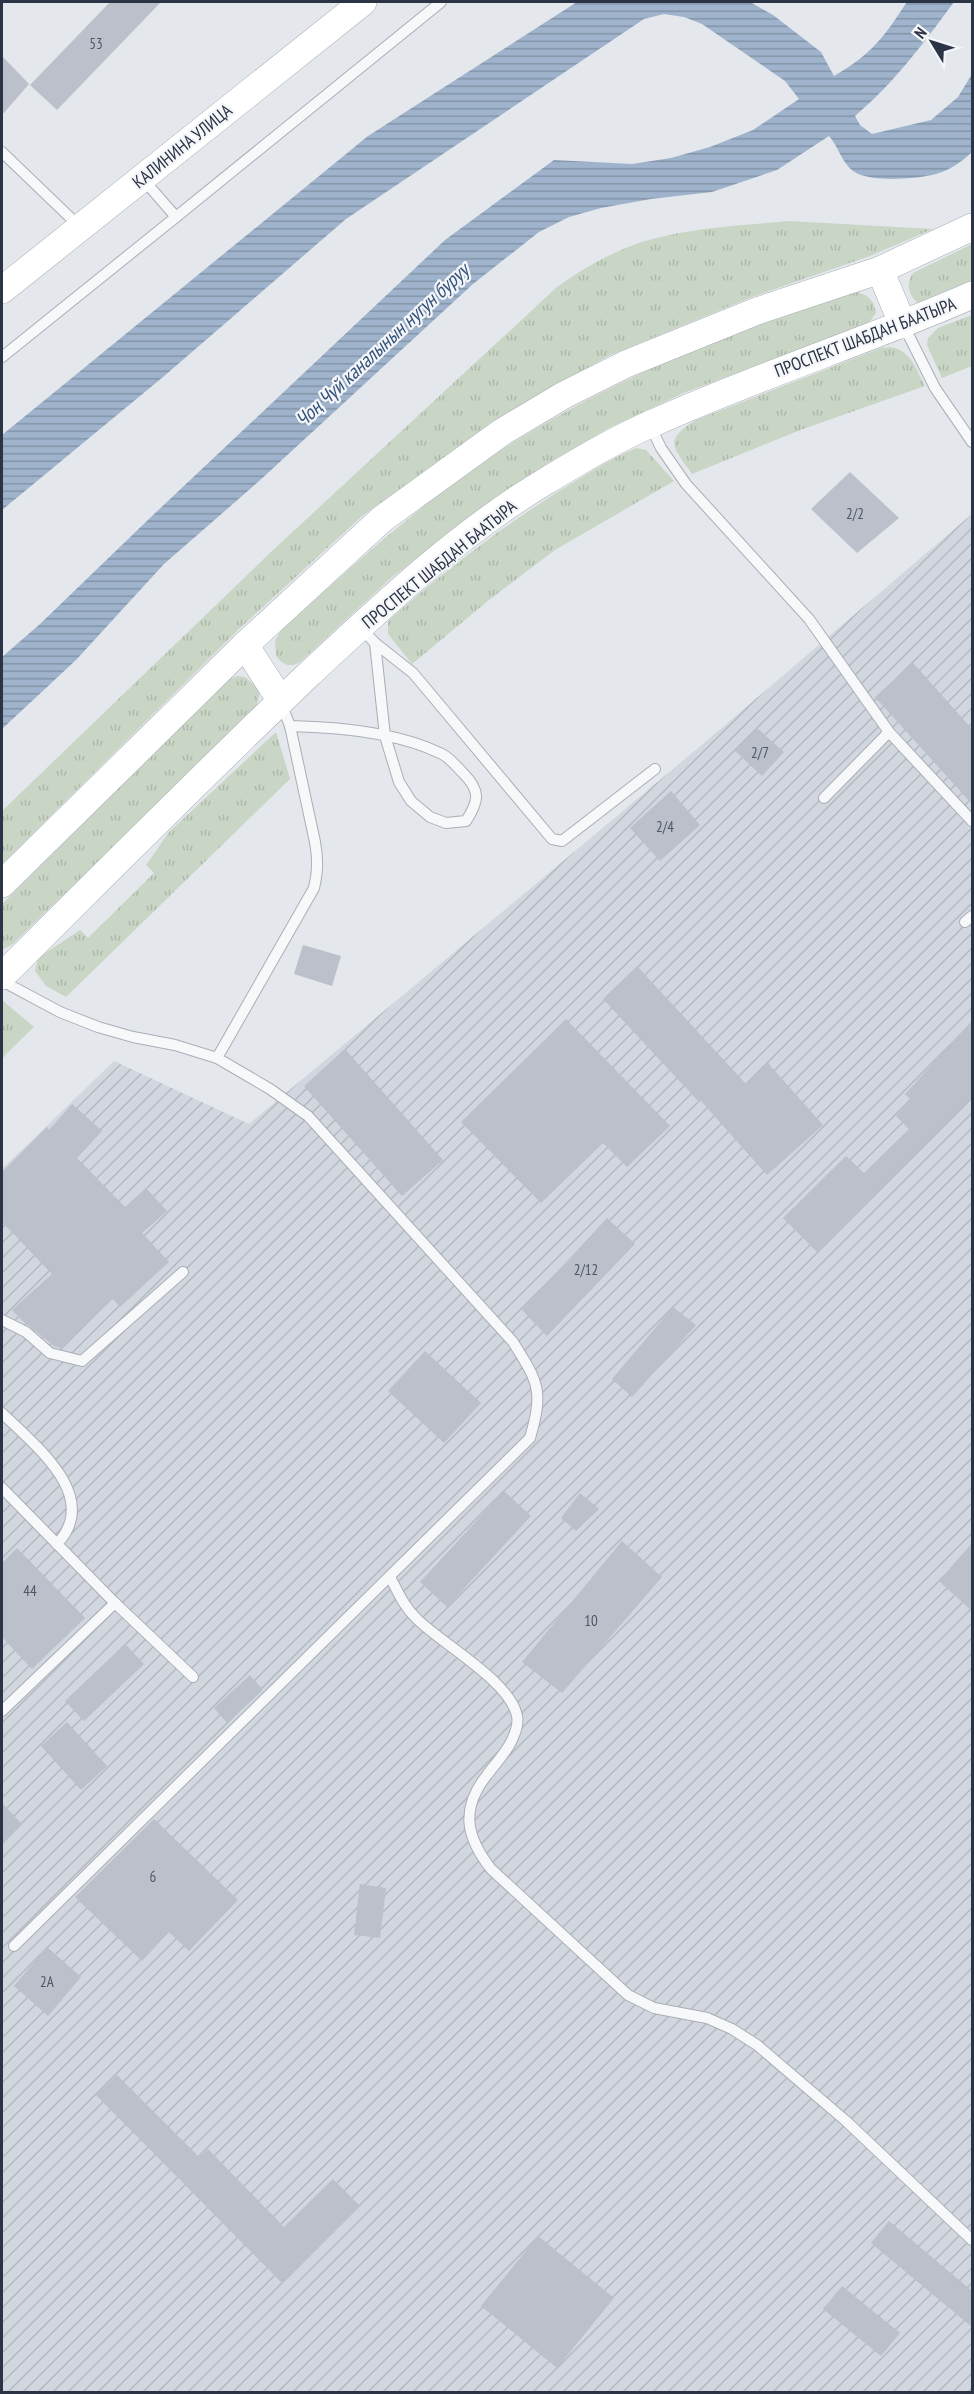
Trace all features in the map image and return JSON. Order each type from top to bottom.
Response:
[{"type":"main road","name":"КАЛИНИНА УЛИЦА","points":[[2,290],[363,2]]},
{"type":"main road","points":[[2,884],[245,645],[382,519],[511,427],[564,395],[626,363],[757,311],[880,270],[972,226]]},
{"type":"main road","points":[[880,270],[903,325]]},
{"type":"main road","name":"ПРОСПЕКТ ШАБДАН БААТЫРА","points":[[2,978],[281,701],[367,635],[436,560],[491,518],[544,482],[649,424],[762,377],[903,325],[972,295]]},
{"type":"main road","points":[[245,645],[281,701]]},
{"type":"lane","points":[[2,357],[441,2]]},
{"type":"lane","points":[[2,152],[80,227]]},
{"type":"lane","points":[[142,178],[176,217]]},
{"type":"lane","points":[[903,325],[935,388],[972,442]]},
{"type":"lane","points":[[649,424],[661,448],[686,484],[809,619],[890,732],[972,821]]},
{"type":"lane","points":[[290,726],[312,727],[385,736],[401,738],[445,755],[468,778],[475,792],[477,805],[466,821],[446,823],[430,817],[411,801],[399,782],[385,736],[367,635]]},
{"type":"lane","points":[[367,635],[413,673],[552,839],[562,841],[655,769]]},
{"type":"lane","points":[[217,1058],[314,888],[318,874],[315,842],[290,726],[281,701]]},
{"type":"lane","points":[[824,798],[890,732]]},
{"type":"lane","points":[[2,978],[60,1012],[98,1027],[133,1038],[175,1045],[217,1058],[262,1084],[308,1116],[513,1342],[534,1376],[538,1397],[536,1418],[530,1438],[14,1946]]},
{"type":"lane","points":[[2,1320],[26,1332],[50,1353],[82,1361],[183,1272]]},
{"type":"lane","points":[[2,1413],[59,1471],[69,1491],[71,1514],[67,1533],[57,1544]]},
{"type":"lane","points":[[2,1488],[115,1603],[193,1677]]},
{"type":"lane","points":[[390,1577],[405,1606],[418,1620],[494,1682],[512,1700],[518,1717],[516,1733],[506,1752],[485,1776],[473,1796],[468,1814],[470,1833],[477,1852],[491,1869],[628,1995],[654,2008],[707,2018],[732,2029],[757,2045],[846,2121],[972,2240]]},
{"type":"lane","points":[[2,1711],[115,1603]]},
{"type":"shaded area","points":[[972,514],[972,2392],[2,2392],[2,1169],[114,1061],[249,1124],[710,738]]},
{"type":"green space","points":[[789,221],[933,229],[870,256],[752,297],[608,356],[496,420],[361,517],[240,628],[2,864],[2,811],[272,551],[557,287],[596,262],[621,250],[661,237],[704,229]]},
{"type":"green space","points":[[972,244],[972,284],[920,306],[909,290],[909,282],[913,273]]},
{"type":"green space","points":[[857,292],[868,297],[874,305],[876,313],[868,324],[686,392],[609,428],[535,471],[463,521],[391,578],[300,662],[287,665],[276,656],[275,641],[281,630],[424,506],[517,440],[597,395],[682,355],[770,320]]},
{"type":"green space","points":[[972,315],[972,366],[942,378],[927,345],[928,338],[938,328]]},
{"type":"green space","points":[[890,347],[908,356],[925,386],[803,429],[692,474],[676,450],[674,444],[679,433],[696,420],[881,348]]},
{"type":"green space","points":[[636,448],[646,450],[674,481],[555,550],[489,600],[412,664],[388,634],[388,621],[512,522],[585,475]]},
{"type":"green space","points":[[237,676],[245,677],[260,690],[257,706],[13,944],[2,950],[2,904],[229,679]]},
{"type":"green space","points":[[276,732],[290,779],[66,997],[46,986],[35,971],[38,958],[80,930],[88,938],[154,873],[146,865],[169,832]]},
{"type":"green space","points":[[2,1000],[34,1027],[2,1058]]},
{"type":"water","name":"Чоң Чүй каналынын нугун буруу","points":[[577,2],[750,2],[773,15],[821,52],[834,76],[858,60],[876,44],[907,2],[954,2],[896,76],[855,116],[860,125],[872,134],[931,120],[958,97],[972,74],[972,152],[956,165],[936,174],[881,179],[860,175],[853,171],[846,164],[829,136],[777,170],[712,192],[601,208],[569,217],[539,232],[473,284],[257,483],[164,564],[76,660],[2,729],[2,657],[40,624],[445,240],[554,160],[632,164],[671,158],[710,147],[753,130],[799,99],[785,81],[702,24],[684,17],[664,14],[644,19],[346,219],[163,377],[2,510],[2,435],[368,136]]},
{"type":"building","points":[[110,2],[161,2],[57,110],[30,85]]},
{"type":"building","points":[[2,56],[29,84],[2,115]]},
{"type":"building","points":[[850,472],[899,518],[857,553],[811,509]]},
{"type":"building","points":[[913,663],[972,729],[972,804],[875,697]]},
{"type":"building","points":[[757,728],[784,752],[762,776],[735,751]]},
{"type":"building","points":[[671,791],[700,825],[660,861],[630,828]]},
{"type":"building","points":[[303,945],[341,956],[332,986],[294,974]]},
{"type":"building","points":[[637,966],[746,1084],[768,1063],[823,1125],[767,1175],[701,1101],[699,1102],[603,999]]},
{"type":"building","points":[[566,1019],[670,1126],[627,1167],[603,1143],[541,1203],[461,1122]]},
{"type":"building","points":[[972,1021],[972,1097],[818,1253],[783,1218],[846,1156],[864,1173],[909,1129],[896,1116],[911,1100],[905,1094]]},
{"type":"building","points":[[345,1049],[443,1160],[402,1196],[304,1086]]},
{"type":"building","points":[[72,1104],[102,1131],[77,1158],[125,1207],[146,1188],[167,1211],[142,1233],[169,1262],[120,1307],[113,1299],[60,1348],[54,1346],[12,1310],[52,1274],[2,1222],[2,1172],[47,1127],[49,1130]]},
{"type":"building","points":[[607,1218],[635,1244],[547,1336],[522,1310]]},
{"type":"building","points":[[673,1307],[696,1325],[632,1397],[612,1379]]},
{"type":"building","points":[[425,1351],[481,1403],[444,1443],[388,1391]]},
{"type":"building","points":[[504,1491],[531,1516],[447,1607],[420,1582]]},
{"type":"building","points":[[580,1493],[599,1509],[576,1531],[561,1518]]},
{"type":"building","points":[[622,1541],[662,1577],[562,1693],[522,1662]]},
{"type":"building","points":[[972,1543],[972,1611],[939,1581]]},
{"type":"building","points":[[17,1548],[85,1618],[32,1669],[2,1637],[2,1563]]},
{"type":"building","points":[[125,1644],[144,1664],[84,1721],[65,1701]]},
{"type":"building","points":[[250,1675],[263,1690],[227,1723],[214,1708]]},
{"type":"building","points":[[67,1722],[107,1766],[81,1790],[41,1746]]},
{"type":"building","points":[[2,1803],[22,1824],[2,1845]]},
{"type":"building","points":[[154,1819],[238,1900],[189,1951],[169,1932],[142,1961],[75,1897]]},
{"type":"building","points":[[360,1884],[386,1888],[380,1938],[354,1935]]},
{"type":"building","points":[[47,1947],[81,1977],[48,2016],[14,1986]]},
{"type":"building","points":[[117,2075],[199,2157],[208,2149],[284,2227],[333,2179],[360,2206],[282,2283],[96,2095]]},
{"type":"building","points":[[889,2221],[972,2291],[972,2327],[871,2243]]},
{"type":"building","points":[[538,2236],[614,2298],[557,2368],[481,2306]]},
{"type":"building","points":[[842,2286],[900,2333],[881,2356],[823,2309]]}]
